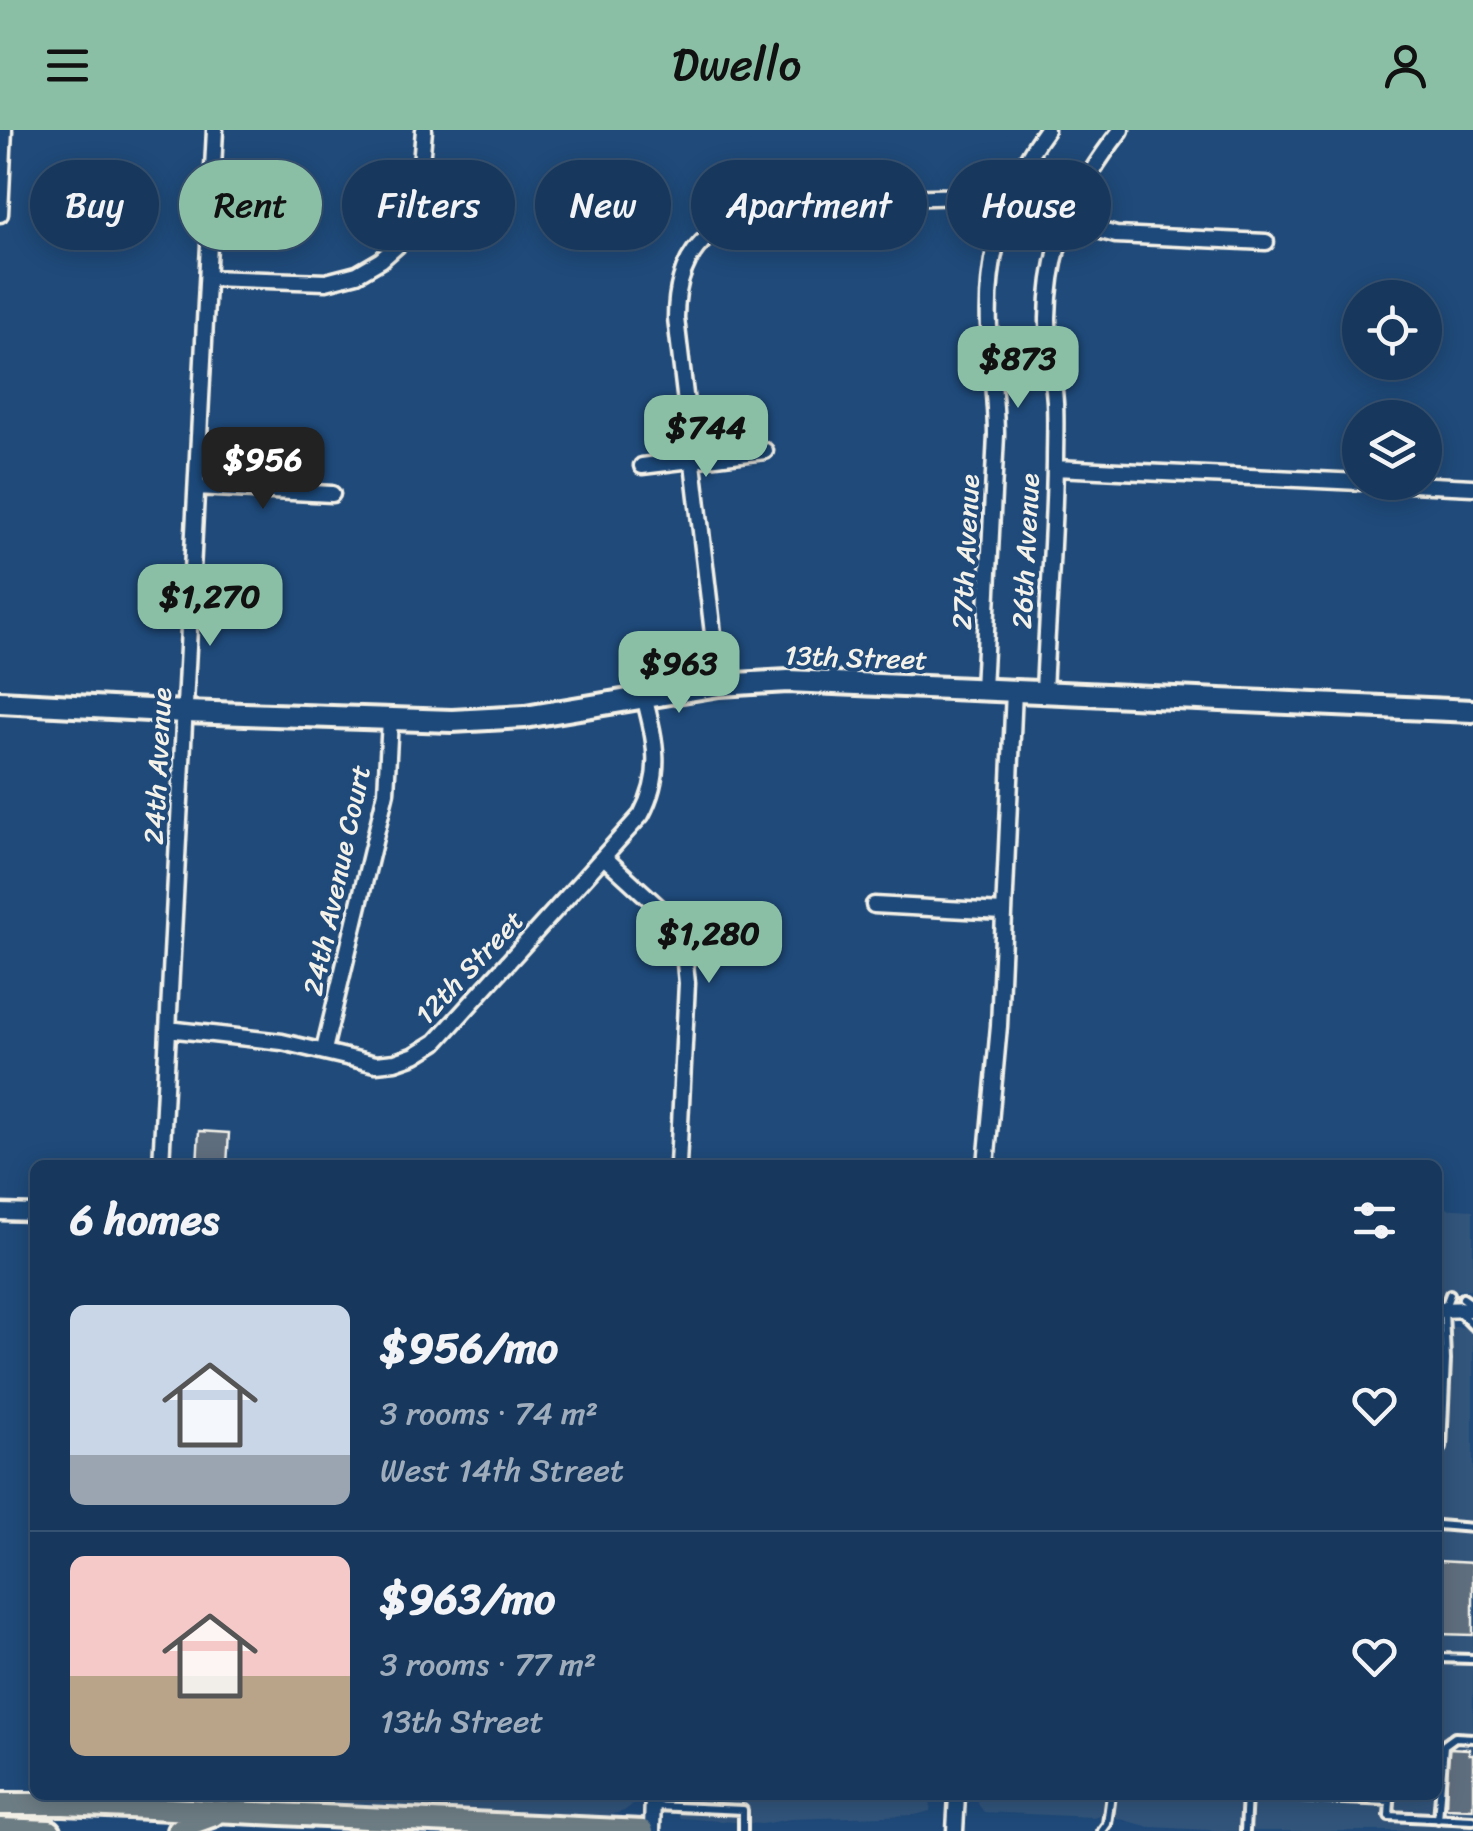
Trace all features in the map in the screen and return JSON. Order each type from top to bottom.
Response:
[{"type":"main road","points":[[0,1804],[643,1831]]},
{"type":"main road","points":[[178,1831],[203,1818],[230,1811]]},
{"type":"main road","points":[[0,1829],[50,1831]]},
{"type":"street","points":[[0,214],[4,130]]},
{"type":"street","name":"24th Avenue","points":[[161,1160],[215,130]]},
{"type":"street","points":[[208,278],[326,282],[356,274],[381,260],[398,245],[417,208],[424,130]]},
{"type":"street","name":"27th Avenue","points":[[1029,160],[1046,130]]},
{"type":"street","name":"26th Avenue","points":[[1098,160],[1121,130]]},
{"type":"street","points":[[719,685],[676,318],[679,280],[706,237],[748,220],[947,196]]},
{"type":"street","points":[[1111,234],[1266,242]]},
{"type":"street","name":"27th Avenue","points":[[983,690],[996,435],[989,318],[996,250]]},
{"type":"street","name":"26th Avenue","points":[[1044,692],[1055,468],[1048,322],[1050,283],[1058,250]]},
{"type":"street","points":[[642,466],[765,451]]},
{"type":"street","points":[[1055,468],[1342,481]]},
{"type":"street","points":[[1442,486],[1473,487]]},
{"type":"street","points":[[196,487],[332,494]]},
{"type":"street","name":"13th Street","points":[[0,702],[452,721],[526,717],[719,685],[788,681],[1473,711]]},
{"type":"street","points":[[987,1160],[997,1123],[1003,912],[1011,891],[1014,691]]},
{"type":"street","name":"12th Street","points":[[168,1030],[282,1042],[376,1064],[415,1055],[436,1042],[640,814],[654,786],[657,763],[644,696]]},
{"type":"street","name":"24th Avenue Court","points":[[324,1050],[386,792],[390,720]]},
{"type":"street","points":[[604,857],[666,914],[683,944],[687,983],[678,1160]]},
{"type":"street","points":[[874,905],[1003,912]]},
{"type":"street","points":[[0,1212],[30,1213]]},
{"type":"street","points":[[955,1831],[956,1800]]},
{"type":"street","points":[[652,1831],[653,1801]]},
{"type":"lane","points":[[1450,1294],[1473,1326]]},
{"type":"lane","points":[[1442,1448],[1446,1360],[1458,1307]]},
{"type":"lane","points":[[1442,1525],[1473,1528]]},
{"type":"lane","points":[[1442,1658],[1473,1659]]},
{"type":"lane","points":[[1442,1769],[1444,1744],[1455,1737],[1473,1738]]},
{"type":"lane","points":[[1102,1831],[1107,1824],[1110,1800]]},
{"type":"lane","points":[[1245,1831],[1248,1800]]},
{"type":"lane","points":[[1366,1800],[1390,1801],[1388,1816],[1473,1820]]},
{"type":"lane","points":[[1438,1818],[1439,1800]]},
{"type":"lane","points":[[653,1801],[743,1810],[743,1831]]},
{"type":"lane","points":[[1447,1831],[1448,1819]]},
{"type":"shaded area","points":[[1442,1208],[1473,1210],[1473,1289],[1442,1292]]},
{"type":"shaded area","points":[[1442,1328],[1473,1328],[1473,1831],[1227,1831],[1150,1827],[1102,1814],[1093,1817],[984,1812],[978,1800],[1442,1800]]},
{"type":"shaded area","points":[[636,1800],[624,1811],[595,1819],[339,1802]]},
{"type":"shaded area","points":[[931,1800],[930,1811],[915,1815],[790,1819],[762,1824],[680,1818],[671,1801]]},
{"type":"building","points":[[199,1131],[229,1133],[227,1160],[197,1160]]},
{"type":"building","points":[[1442,1561],[1473,1563],[1473,1635],[1442,1634]]},
{"type":"building","points":[[1448,1748],[1469,1749],[1469,1754],[1473,1754],[1473,1809],[1446,1808]]}]
